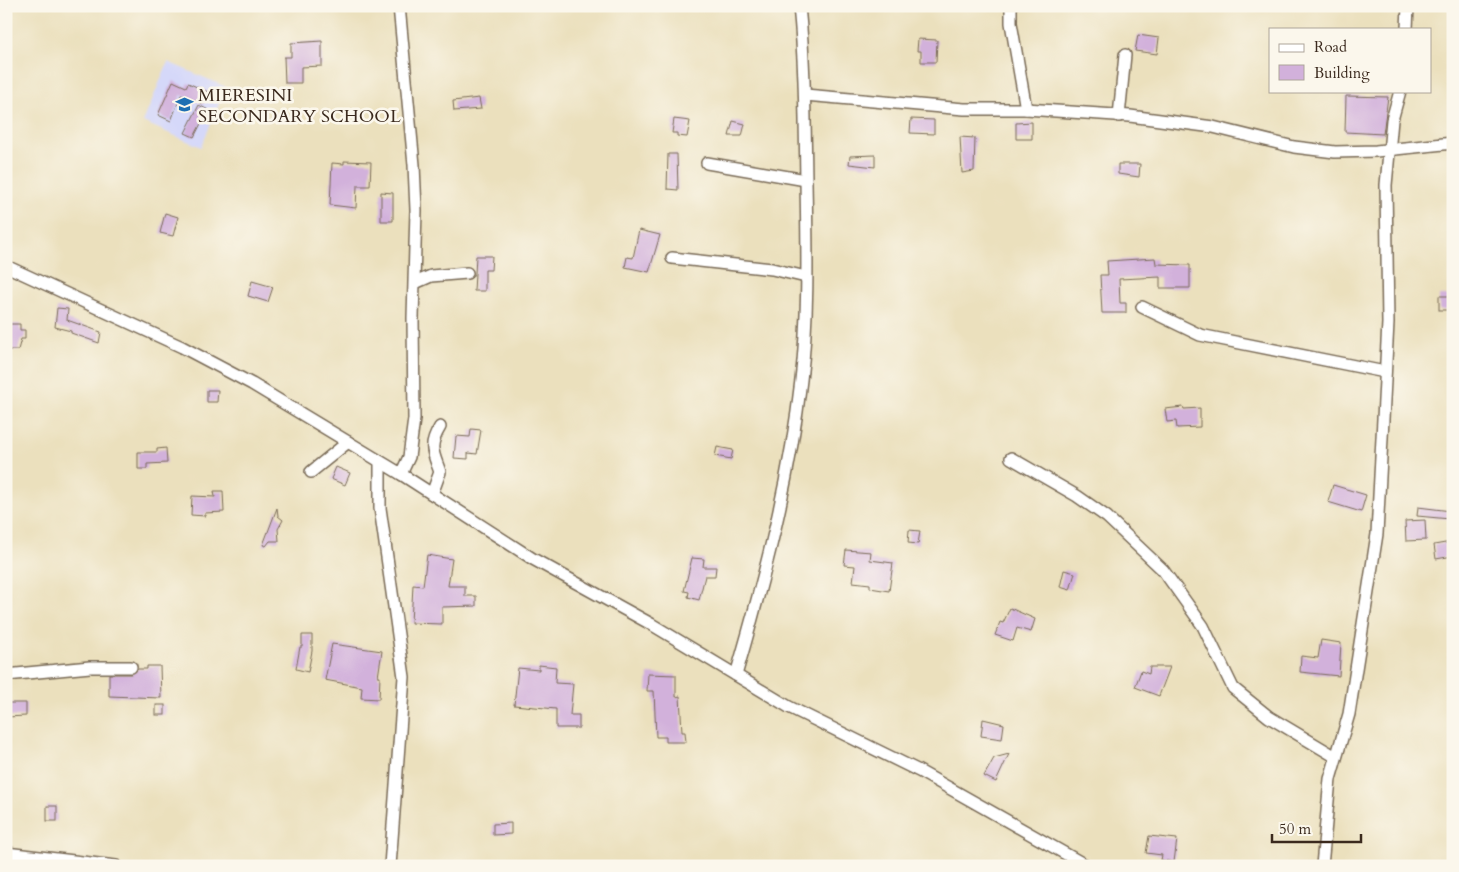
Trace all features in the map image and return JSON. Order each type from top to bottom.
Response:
[{"type":"street","points":[[399,6],[414,165],[416,210],[412,318],[414,419],[409,457],[402,474]]},
{"type":"street","points":[[736,675],[773,539],[794,430],[801,379],[806,276],[806,180],[805,95],[799,6]]},
{"type":"street","points":[[1011,6],[1011,23],[1026,109]]},
{"type":"street","points":[[1407,28],[1408,6]]},
{"type":"street","points":[[1119,116],[1125,55]]},
{"type":"street","points":[[1322,866],[1327,794],[1349,714],[1376,534],[1388,323],[1386,185],[1392,120],[1400,92]]},
{"type":"street","points":[[805,95],[964,109],[1026,109],[1119,116],[1213,127],[1315,150],[1389,150],[1453,143]]},
{"type":"street","points":[[707,163],[806,180]]},
{"type":"street","points":[[672,258],[772,269],[806,276]]},
{"type":"street","points":[[6,266],[182,347],[252,384],[402,474],[533,559],[650,624],[789,706],[919,771],[1087,866]]},
{"type":"street","points":[[414,283],[431,276],[467,273]]},
{"type":"street","points":[[1142,307],[1208,337],[1385,372]]},
{"type":"street","points":[[432,494],[440,472],[433,454],[432,441],[440,427]]},
{"type":"street","points":[[311,472],[348,442]]},
{"type":"street","points":[[1011,458],[1077,496],[1107,517],[1164,570],[1203,626],[1233,688],[1269,717],[1336,757]]},
{"type":"street","points":[[380,462],[379,500],[404,677],[390,866]]},
{"type":"street","points":[[6,675],[90,667],[131,667]]},
{"type":"street","points":[[6,853],[116,866]]},
{"type":"shaded area","name":"MIERESINI SECONDARY SCHOOL","points":[[168,62],[226,87],[201,147],[143,122]]},
{"type":"building","points":[[1138,35],[1159,38],[1157,54],[1135,51]]},
{"type":"building","points":[[918,39],[937,40],[936,62],[921,62],[921,51],[917,51]]},
{"type":"building","points":[[322,41],[322,66],[301,67],[301,83],[285,83],[284,57],[291,57],[291,43]]},
{"type":"building","points":[[173,81],[186,87],[188,83],[208,92],[203,104],[181,95],[171,121],[158,115]]},
{"type":"building","points":[[1346,96],[1388,97],[1383,134],[1345,132]]},
{"type":"building","points":[[479,98],[481,109],[454,111],[453,101]]},
{"type":"building","points":[[199,105],[208,110],[194,137],[185,133]]},
{"type":"building","points":[[674,119],[690,121],[687,137],[677,136],[677,133],[672,133]]},
{"type":"building","points":[[911,119],[934,120],[934,134],[910,133]]},
{"type":"building","points":[[733,121],[745,124],[742,136],[729,136]]},
{"type":"building","points":[[1032,122],[1032,139],[1016,139],[1016,123]]},
{"type":"building","points":[[960,137],[975,138],[974,171],[962,173]]},
{"type":"building","points":[[668,154],[677,154],[678,190],[667,189]]},
{"type":"building","points":[[875,155],[875,167],[849,164],[850,156]]},
{"type":"building","points":[[344,161],[371,162],[370,186],[357,186],[356,208],[330,205],[332,163],[344,164]]},
{"type":"building","points":[[1118,164],[1140,164],[1139,177],[1118,174]]},
{"type":"building","points":[[381,192],[393,193],[393,221],[381,221]]},
{"type":"building","points":[[165,213],[178,217],[173,236],[160,233]]},
{"type":"building","points":[[639,230],[660,235],[649,272],[625,267],[627,257],[633,258]]},
{"type":"building","points":[[476,256],[492,256],[491,270],[485,270],[485,291],[474,291]]},
{"type":"building","points":[[1155,258],[1156,264],[1190,265],[1190,288],[1160,288],[1160,277],[1119,279],[1120,303],[1126,303],[1126,313],[1102,313],[1100,275],[1108,275],[1107,261]]},
{"type":"building","points":[[252,281],[273,287],[268,302],[248,296]]},
{"type":"building","points":[[1439,296],[1453,296],[1453,310],[1439,310]]},
{"type":"building","points":[[57,308],[68,309],[67,320],[101,332],[99,343],[71,333],[71,331],[55,327]]},
{"type":"building","points":[[9,324],[20,324],[20,330],[25,330],[25,339],[21,339],[18,350],[6,350],[6,329],[9,330]]},
{"type":"building","points":[[207,390],[218,390],[217,402],[207,402]]},
{"type":"building","points":[[1183,407],[1184,409],[1200,408],[1200,427],[1177,428],[1176,421],[1167,422],[1165,409]]},
{"type":"building","points":[[471,429],[481,430],[477,454],[468,453],[468,459],[454,458],[456,436],[470,437]]},
{"type":"building","points":[[717,447],[733,450],[731,459],[715,456]]},
{"type":"building","points":[[166,448],[167,463],[147,464],[147,469],[138,469],[138,452],[157,452],[157,449]]},
{"type":"building","points":[[336,467],[350,473],[345,485],[331,479]]},
{"type":"building","points":[[1333,485],[1366,495],[1361,512],[1328,502]]},
{"type":"building","points":[[214,491],[223,491],[224,512],[205,513],[205,516],[191,515],[192,496],[215,497]]},
{"type":"building","points":[[1418,507],[1451,511],[1450,519],[1417,516]]},
{"type":"building","points":[[277,508],[278,516],[283,520],[278,529],[279,541],[270,541],[266,546],[263,545]]},
{"type":"building","points":[[1425,520],[1426,540],[1406,541],[1405,521]]},
{"type":"building","points":[[909,530],[920,531],[918,544],[908,543]]},
{"type":"building","points":[[1451,542],[1453,556],[1436,559],[1434,545]]},
{"type":"building","points":[[846,550],[871,552],[870,560],[893,563],[889,591],[870,588],[870,584],[853,582],[855,566],[844,565]]},
{"type":"building","points":[[427,555],[452,559],[448,586],[465,586],[465,596],[476,596],[476,606],[442,607],[442,624],[411,623],[413,585],[423,586]]},
{"type":"building","points":[[692,558],[704,559],[703,567],[716,567],[715,576],[705,576],[699,600],[688,597],[689,592],[684,591]]},
{"type":"building","points":[[1064,570],[1075,573],[1070,590],[1060,587]]},
{"type":"building","points":[[1010,608],[1035,619],[1031,632],[1017,628],[1013,641],[995,635],[1000,622],[1003,623]]},
{"type":"building","points":[[302,635],[312,635],[312,651],[308,672],[296,669],[300,647],[302,647]]},
{"type":"building","points":[[1321,640],[1341,643],[1339,676],[1300,672],[1301,656],[1318,658]]},
{"type":"building","points":[[332,644],[382,651],[378,677],[380,677],[379,699],[361,698],[362,687],[325,680]]},
{"type":"building","points":[[539,665],[556,667],[555,683],[573,684],[570,715],[579,715],[579,728],[556,728],[556,709],[514,705],[518,668],[539,670]]},
{"type":"building","points":[[147,666],[160,666],[161,698],[109,696],[109,674],[131,674],[138,669],[147,669]]},
{"type":"building","points":[[1150,667],[1170,667],[1159,696],[1135,687],[1141,671],[1149,674]]},
{"type":"building","points":[[648,674],[676,675],[676,697],[680,696],[682,732],[685,732],[686,742],[666,742],[666,737],[656,737],[654,691],[647,691]]},
{"type":"building","points":[[6,703],[26,703],[26,716],[6,717]]},
{"type":"building","points":[[156,705],[165,705],[165,715],[156,715]]},
{"type":"building","points":[[983,719],[1004,724],[1002,739],[981,736]]},
{"type":"building","points":[[1009,754],[996,782],[984,776],[994,758]]},
{"type":"building","points":[[47,806],[57,806],[57,821],[47,821]]},
{"type":"building","points":[[511,823],[511,834],[493,835],[493,824]]},
{"type":"building","points":[[1149,836],[1177,839],[1174,862],[1161,860],[1162,855],[1146,853]]},
{"type":"place","name":"MIERESINI SECONDARY SCHOOL","points":[[184,105]]}]
